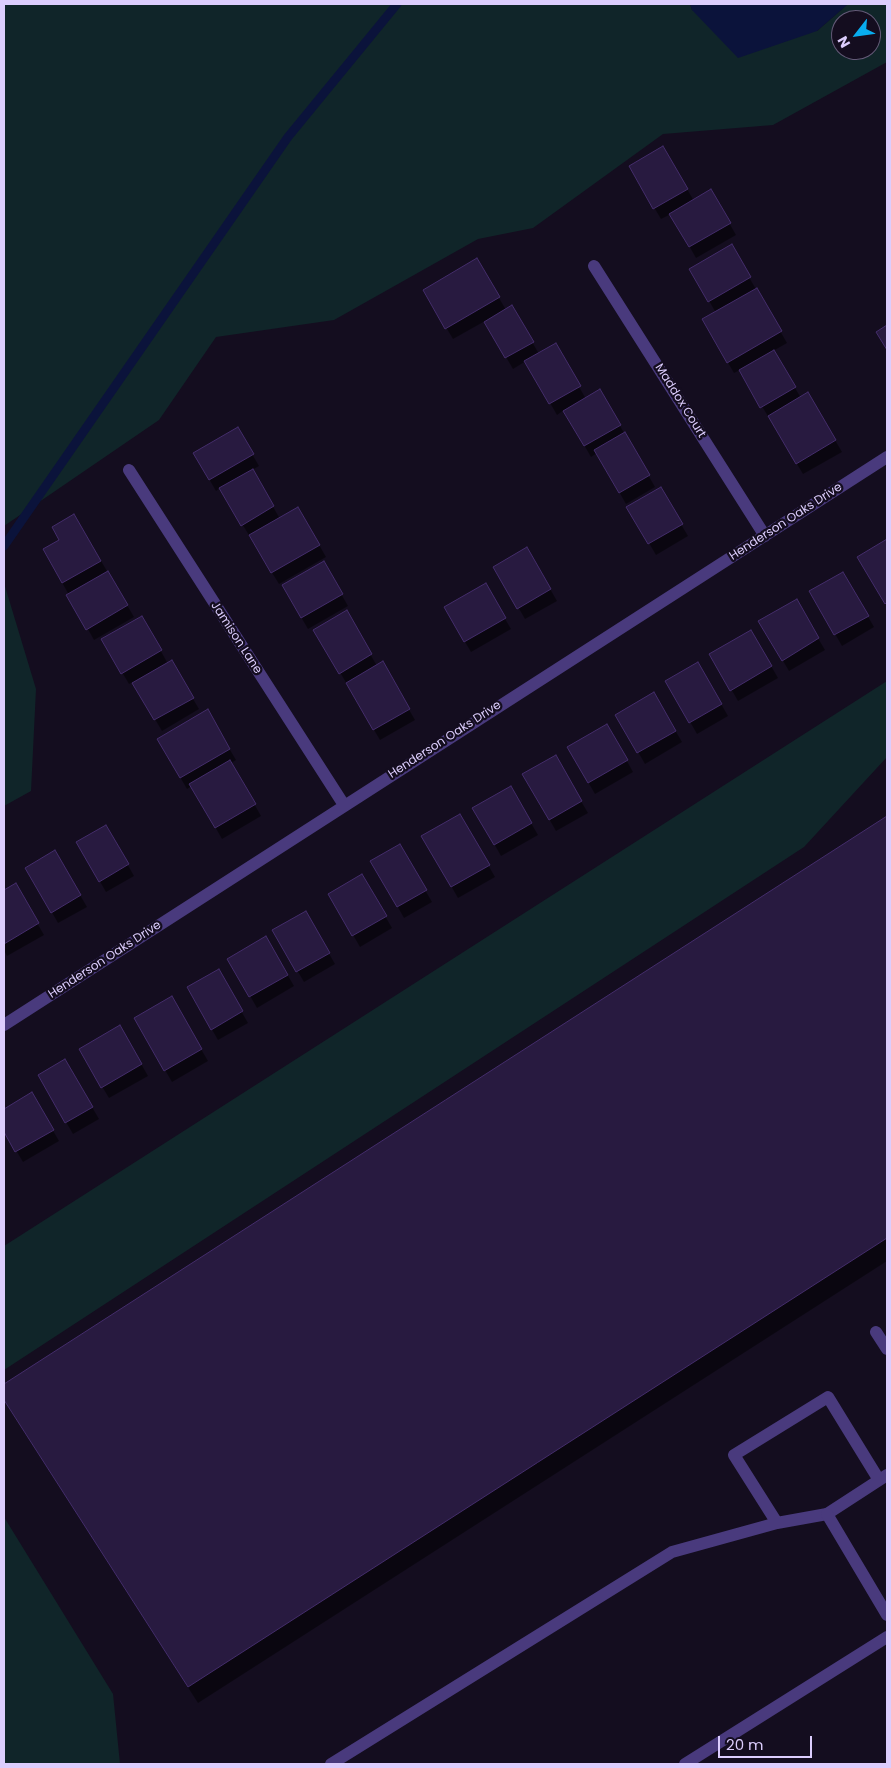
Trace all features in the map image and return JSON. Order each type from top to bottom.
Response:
[{"type":"street","name":"Maddox Court","points":[[594,266],[765,536]]},
{"type":"street","name":"Henderson Oaks Drive","points":[[4,1025],[887,457]]},
{"type":"street","name":"Jamison Lane","points":[[129,470],[344,805]]},
{"type":"street","points":[[876,1332],[887,1349]]},
{"type":"street","points":[[331,1764],[672,1552],[777,1523],[827,1514],[883,1478],[828,1397],[734,1455],[777,1523]]},
{"type":"street","points":[[827,1514],[887,1615]]},
{"type":"street","points":[[685,1764],[887,1637]]},
{"type":"green space","points":[[4,4],[690,4],[692,10],[817,31],[831,19],[831,60],[881,60],[881,10],[841,10],[848,4],[887,4],[887,62],[773,125],[663,134],[533,228],[478,239],[334,320],[216,337],[159,420],[4,526]]},
{"type":"green space","points":[[4,583],[36,689],[31,791],[4,806]]},
{"type":"green space","points":[[887,681],[887,757],[804,847],[4,1370],[4,1246]]},
{"type":"green space","points":[[4,1517],[113,1694],[120,1764],[4,1764]]},
{"type":"shaded area","points":[[690,4],[848,4],[841,10],[831,10],[831,19],[817,31],[738,58],[692,10]]},
{"type":"building","points":[[663,146],[688,189],[653,209],[629,166]]},
{"type":"building","points":[[711,189],[731,223],[689,247],[669,214]]},
{"type":"building","points":[[732,244],[751,277],[708,302],[689,269]]},
{"type":"building","points":[[477,258],[500,297],[445,329],[423,290]]},
{"type":"building","points":[[757,288],[782,331],[727,363],[702,319]]},
{"type":"building","points":[[512,305],[534,342],[505,358],[484,322]]},
{"type":"building","points":[[887,325],[887,350],[876,332]]},
{"type":"building","points":[[556,343],[581,386],[549,404],[524,361]]},
{"type":"building","points":[[774,350],[796,387],[760,408],[739,370]]},
{"type":"building","points":[[600,389],[621,425],[584,446],[563,411]]},
{"type":"building","points":[[808,392],[836,440],[796,464],[768,416]]},
{"type":"building","points":[[238,427],[254,454],[209,480],[193,453]]},
{"type":"building","points":[[625,432],[650,475],[619,493],[594,450]]},
{"type":"building","points":[[253,469],[274,506],[241,526],[219,488]]},
{"type":"building","points":[[661,487],[683,524],[648,544],[626,507]]},
{"type":"building","points":[[298,507],[320,545],[271,573],[249,535]]},
{"type":"building","points":[[74,514],[101,561],[62,583],[43,549],[59,540],[52,527]]},
{"type":"building","points":[[887,539],[887,602],[885,604],[857,557]]},
{"type":"building","points":[[527,547],[551,589],[517,609],[493,567]]},
{"type":"building","points":[[324,561],[343,594],[301,618],[282,585]]},
{"type":"building","points":[[108,571],[128,605],[86,630],[66,595]]},
{"type":"building","points":[[843,572],[869,616],[834,635],[809,591]]},
{"type":"building","points":[[486,583],[506,618],[464,642],[444,607]]},
{"type":"building","points":[[797,599],[819,638],[782,661],[758,621]]},
{"type":"building","points":[[347,610],[372,654],[339,674],[313,630]]},
{"type":"building","points":[[142,616],[162,650],[121,674],[101,639]]},
{"type":"building","points":[[751,630],[772,666],[730,691],[709,654]]},
{"type":"building","points":[[172,660],[194,698],[154,720],[132,683]]},
{"type":"building","points":[[383,661],[410,709],[373,730],[346,683]]},
{"type":"building","points":[[698,662],[722,704],[689,723],[665,681]]},
{"type":"building","points":[[654,692],[676,731],[637,753],[615,715]]},
{"type":"building","points":[[208,709],[230,749],[180,778],[157,739]]},
{"type":"building","points":[[607,724],[628,760],[588,783],[567,747]]},
{"type":"building","points":[[556,755],[582,801],[549,820],[522,774]]},
{"type":"building","points":[[230,760],[256,804],[215,828],[189,784]]},
{"type":"building","points":[[511,786],[532,823],[494,845],[472,808]]},
{"type":"building","points":[[460,814],[490,865],[451,887],[421,836]]},
{"type":"building","points":[[887,816],[887,1238],[188,1687],[4,1400],[4,1384]]},
{"type":"building","points":[[106,825],[129,864],[99,882],[76,842]]},
{"type":"building","points":[[400,844],[427,890],[397,907],[370,861]]},
{"type":"building","points":[[55,850],[81,895],[51,913],[25,868]]},
{"type":"building","points":[[362,874],[387,916],[352,936],[328,894]]},
{"type":"building","points":[[16,883],[39,923],[4,944],[4,890]]},
{"type":"building","points":[[306,911],[330,953],[296,972],[272,930]]},
{"type":"building","points":[[266,936],[288,975],[249,997],[227,959]]},
{"type":"building","points":[[219,969],[243,1011],[211,1030],[187,987]]},
{"type":"building","points":[[172,996],[202,1049],[164,1071],[134,1018]]},
{"type":"building","points":[[120,1025],[142,1064],[101,1088],[79,1049]]},
{"type":"building","points":[[65,1059],[93,1107],[65,1123],[38,1075]]},
{"type":"building","points":[[32,1092],[54,1130],[15,1152],[4,1132],[4,1109]]},
{"type":"waterway","points":[[4,546],[288,137],[397,4]]}]
